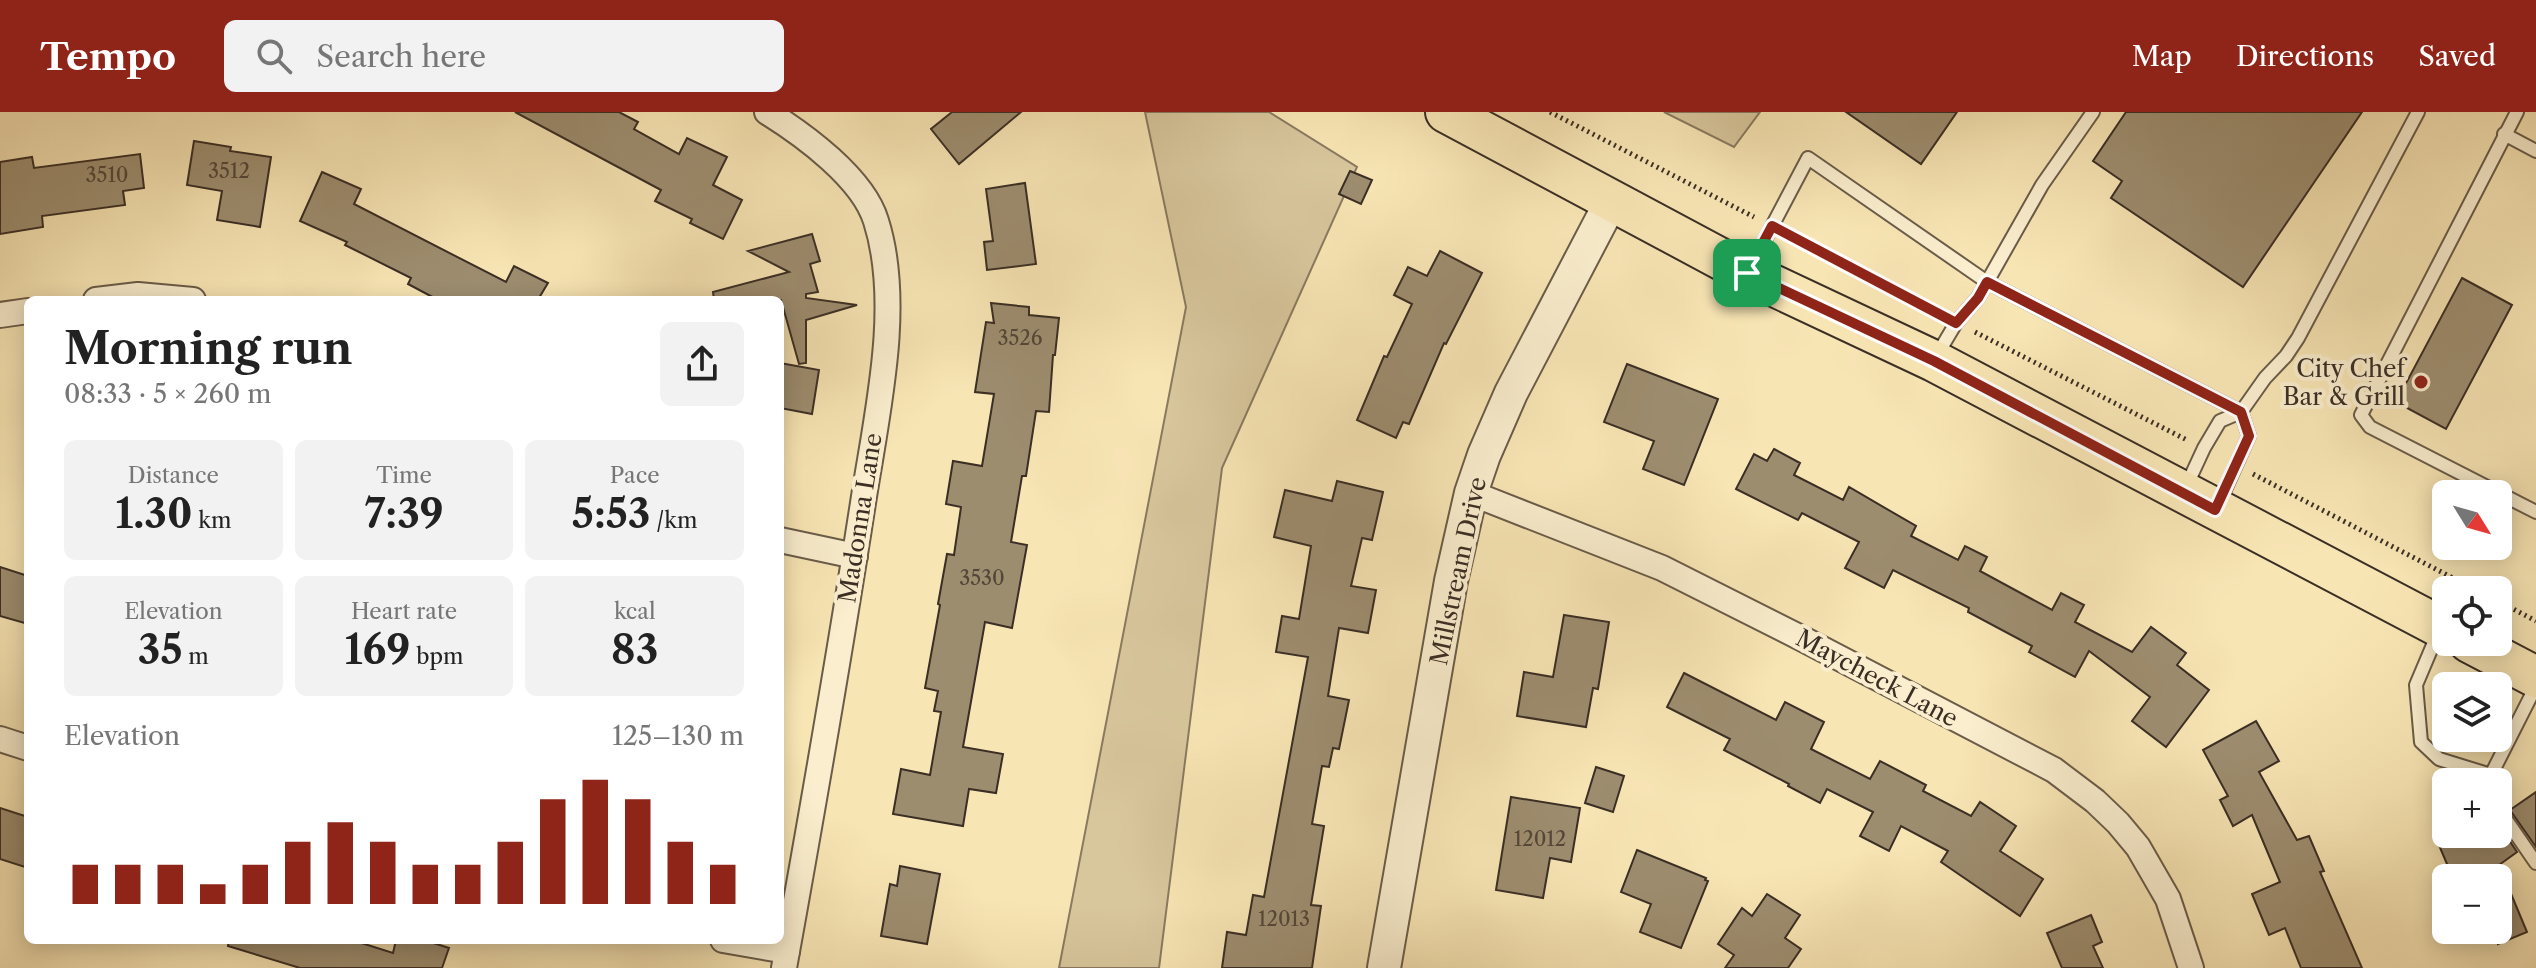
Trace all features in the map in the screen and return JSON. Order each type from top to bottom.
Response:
[{"type":"main road","points":[[1446,112],[1747,273],[1934,361],[2432,623]]},
{"type":"main road","points":[[2496,656],[2536,677]]},
{"type":"street","name":"Madonna Lane","points":[[767,112],[796,129],[858,188],[876,218],[884,252],[887,292],[886,351],[855,556],[786,959]]},
{"type":"street","name":"Millstream Drive","points":[[1384,968],[1451,581],[1471,493],[1511,393],[1612,200]]},
{"type":"street","points":[[0,315],[24,312]]},
{"type":"street","name":"Maycheck Lane","points":[[1471,493],[1662,568],[2054,770],[2095,801],[2138,847],[2168,899],[2191,968]]},
{"type":"street","points":[[784,541],[855,556]]},
{"type":"street","points":[[0,739],[24,747]]},
{"type":"street","points":[[736,944],[786,959]]},
{"type":"lane","points":[[1934,361],[1956,323],[1978,298],[2042,185],[2093,112]]},
{"type":"lane","points":[[2199,501],[2204,448],[2220,421],[2241,412],[2298,338],[2418,112]]},
{"type":"lane","points":[[2517,112],[2361,415],[2370,427],[2536,512]]},
{"type":"lane","points":[[2504,134],[2536,151]]},
{"type":"lane","points":[[1747,273],[1808,158],[1987,282],[2241,412],[2249,436],[2236,465],[2199,501]]},
{"type":"lane","points":[[2436,656],[2416,685],[2421,742],[2439,759],[2464,768]]},
{"type":"lane","points":[[2496,768],[2536,686]]},
{"type":"lane","points":[[2512,828],[2536,863]]},
{"type":"path","points":[[1550,112],[2204,448]]},
{"type":"path","points":[[2236,465],[2449,576]]},
{"type":"path","points":[[2512,608],[2536,621]]},
{"type":"shaded area","points":[[1145,112],[1269,112],[1357,167],[1222,468],[1159,968],[1059,968],[1186,307]]},
{"type":"shaded area","points":[[1664,112],[1760,112],[1734,147]]},
{"type":"building","points":[[515,112],[619,112],[638,122],[634,129],[679,154],[687,138],[727,157],[713,185],[742,200],[723,239],[655,201],[661,190]]},
{"type":"building","points":[[952,112],[1021,112],[959,164],[931,129]]},
{"type":"building","points":[[1846,112],[1957,112],[1921,164]]},
{"type":"building","points":[[2126,112],[2362,112],[2243,287],[2111,198],[2122,181],[2093,161]]},
{"type":"building","points":[[194,141],[231,147],[230,151],[271,157],[260,227],[217,220],[222,191],[187,185]]},
{"type":"building","points":[[140,154],[144,188],[123,191],[125,205],[42,216],[43,227],[0,234],[0,162],[32,157],[34,168]]},
{"type":"building","points":[[1350,171],[1372,180],[1361,204],[1339,194]]},
{"type":"building","points":[[322,172],[361,189],[354,204],[506,282],[514,266],[548,283],[540,296],[430,296],[408,284],[411,278],[345,245],[347,242],[300,221]]},
{"type":"building","points":[[1025,183],[1036,264],[987,270],[984,242],[993,241],[986,189]]},
{"type":"building","points":[[812,234],[820,261],[810,264],[818,292],[806,294],[806,298],[857,305],[806,320],[806,363],[799,364],[784,311],[784,296],[714,296],[713,292],[789,272],[748,251]]},
{"type":"building","points":[[1440,251],[1482,273],[1444,343],[1409,424],[1403,422],[1396,438],[1357,420],[1384,356],[1387,357],[1412,304],[1394,295],[1408,267],[1427,276]]},
{"type":"building","points":[[2462,278],[2512,305],[2446,429],[2396,402]]},
{"type":"building","points":[[991,303],[1029,307],[1029,315],[1059,318],[1049,412],[1036,411],[1011,542],[1027,545],[1012,628],[985,622],[963,747],[1003,754],[996,793],[969,789],[963,826],[893,814],[901,769],[930,775],[941,712],[934,711],[938,691],[925,688],[947,554],[954,555],[961,507],[946,504],[953,461],[982,466],[994,394],[975,392],[986,322],[994,323]]},
{"type":"building","points":[[784,364],[819,370],[812,414],[784,409]]},
{"type":"building","points":[[1627,364],[1718,399],[1684,485],[1643,469],[1654,441],[1604,422]]},
{"type":"building","points":[[1774,449],[1800,463],[1794,475],[1843,500],[1849,487],[1916,526],[1911,536],[1958,560],[1965,546],[1987,557],[1980,571],[2052,610],[2061,593],[2084,605],[2075,622],[2132,652],[2151,627],[2186,653],[2177,665],[2209,690],[2166,747],[2132,721],[2150,697],[2089,651],[2075,677],[2029,652],[2032,646],[1968,612],[1969,608],[1893,570],[1884,588],[1845,568],[1859,542],[1802,513],[1798,520],[1736,489],[1754,454],[1767,461]]},
{"type":"building","points":[[1337,481],[1383,492],[1372,540],[1362,538],[1351,586],[1376,590],[1368,633],[1339,628],[1328,696],[1349,700],[1339,749],[1333,748],[1329,767],[1322,766],[1312,824],[1324,826],[1311,905],[1321,906],[1312,968],[1222,968],[1227,932],[1246,935],[1253,895],[1264,897],[1308,657],[1276,652],[1282,616],[1299,619],[1311,546],[1274,537],[1285,490],[1332,501]]},
{"type":"building","points":[[0,567],[24,575],[24,623],[0,616]]},
{"type":"building","points":[[1564,615],[1609,622],[1598,689],[1593,688],[1586,727],[1517,716],[1524,672],[1553,677]]},
{"type":"building","points":[[1684,673],[1776,720],[1785,702],[1824,722],[1811,749],[1870,779],[1880,761],[1926,785],[1923,791],[1971,816],[1980,802],[2016,826],[2000,851],[2043,879],[2020,916],[1941,862],[1948,851],[1901,826],[1889,851],[1860,836],[1873,812],[1827,789],[1820,803],[1724,750],[1730,739],[1667,707]]},
{"type":"building","points":[[2256,721],[2279,761],[2259,772],[2297,840],[2309,836],[2324,871],[2320,872],[2362,968],[2301,968],[2285,928],[2269,935],[2252,894],[2280,882],[2252,815],[2233,826],[2220,800],[2228,796],[2203,750]]},
{"type":"building","points":[[1596,767],[1624,776],[1613,812],[1585,803]]},
{"type":"building","points":[[2536,792],[2536,847],[2512,813],[2512,809]]},
{"type":"building","points":[[1511,797],[1580,808],[1571,862],[1550,858],[1543,898],[1496,890]]},
{"type":"building","points":[[0,808],[24,816],[24,867],[0,859]]},
{"type":"building","points":[[2512,844],[2517,852],[2500,864],[2447,864],[2440,848],[2512,848]]},
{"type":"building","points":[[1637,850],[1708,881],[1681,948],[1640,932],[1651,904],[1621,892]]},
{"type":"building","points":[[900,866],[940,874],[927,944],[881,936],[890,884],[897,886]]},
{"type":"building","points":[[1767,894],[1800,915],[1785,938],[1801,949],[1788,968],[1725,968],[1734,955],[1718,944],[1742,908],[1752,916]]},
{"type":"building","points":[[2512,896],[2527,932],[2512,938]]},
{"type":"building","points":[[2091,915],[2102,942],[2093,946],[2103,968],[2062,968],[2047,933]]},
{"type":"building","points":[[365,944],[393,953],[395,944],[436,944],[449,948],[442,968],[300,968],[228,946]]},
{"type":"place","name":"City Chef Bar & Grill","points":[[2421,382]]},
{"type":"route","points":[[1772,226],[1956,323],[1978,298],[1987,282],[2241,412],[2249,436],[2215,510],[1934,361],[1747,273],[1772,226]]}]
